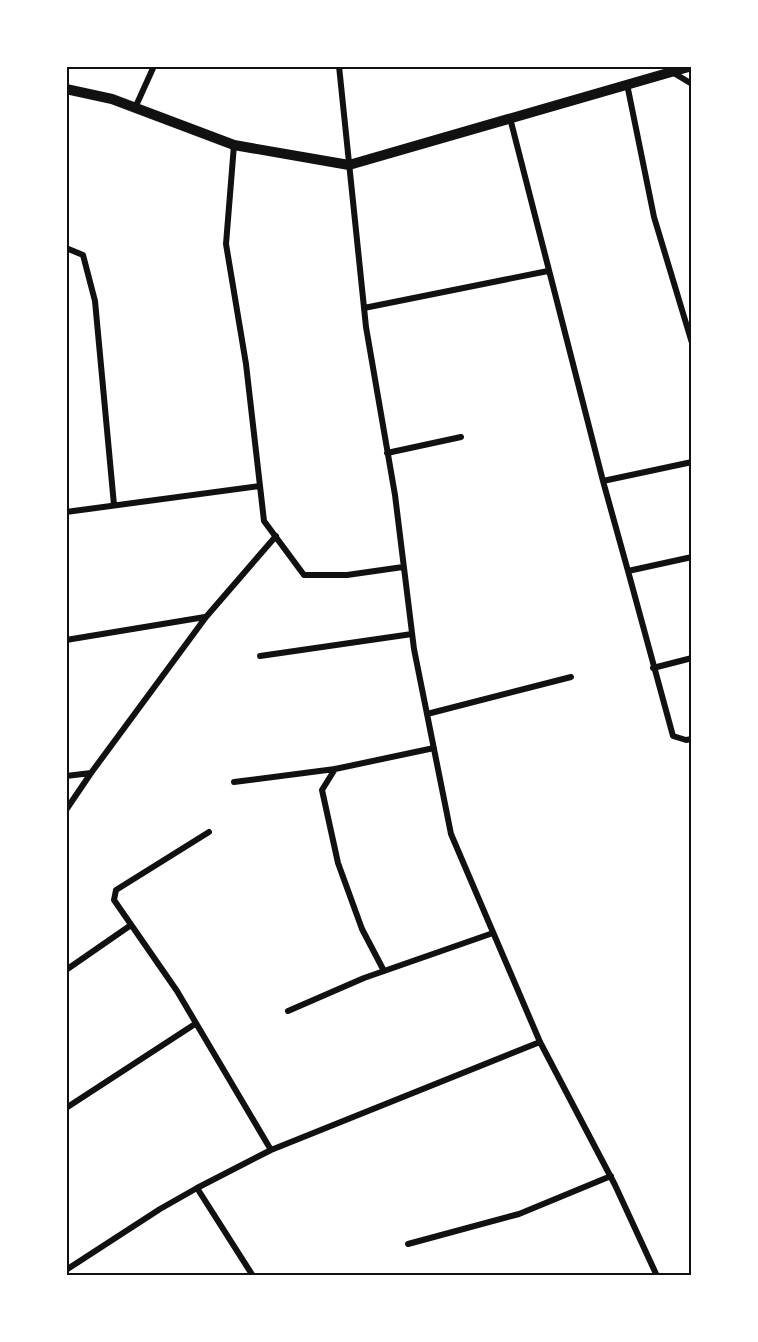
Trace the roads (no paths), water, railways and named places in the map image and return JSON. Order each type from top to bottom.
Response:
[{"type":"street","points":[[135,108],[154,66]]},
{"type":"street","points":[[339,66],[364,308],[412,634],[451,834],[540,1042],[611,1176],[657,1276]]},
{"type":"street","points":[[660,66],[692,84]]},
{"type":"street","points":[[66,88],[112,99],[234,145],[349,165],[692,66]]},
{"type":"street","points":[[627,84],[654,217],[692,343]]},
{"type":"street","points":[[510,118],[653,668],[673,736],[686,740],[692,739]]},
{"type":"street","points":[[234,145],[226,244],[246,364],[264,521],[304,575],[347,575],[403,567]]},
{"type":"street","points":[[66,248],[83,255],[95,301],[114,505]]},
{"type":"street","points":[[364,308],[548,271]]},
{"type":"street","points":[[387,453],[461,437]]},
{"type":"street","points":[[603,481],[692,462]]},
{"type":"street","points":[[66,512],[260,486]]},
{"type":"street","points":[[66,810],[206,617],[276,536]]},
{"type":"street","points":[[628,571],[692,557]]},
{"type":"street","points":[[66,640],[206,617]]},
{"type":"street","points":[[260,656],[412,634]]},
{"type":"street","points":[[653,668],[692,658]]},
{"type":"street","points":[[427,714],[571,677]]},
{"type":"street","points":[[234,782],[335,769],[434,748]]},
{"type":"street","points":[[335,769],[322,790],[338,863],[362,929],[384,971]]},
{"type":"street","points":[[66,776],[91,773]]},
{"type":"street","points":[[209,832],[116,890],[114,900],[177,991],[271,1150]]},
{"type":"street","points":[[66,970],[130,925]]},
{"type":"street","points":[[288,1011],[384,971],[493,933]]},
{"type":"street","points":[[66,1108],[195,1024]]},
{"type":"street","points":[[66,1270],[160,1209],[271,1150],[540,1042]]},
{"type":"street","points":[[408,1244],[519,1214],[611,1176]]},
{"type":"street","points":[[197,1188],[253,1276]]}]
